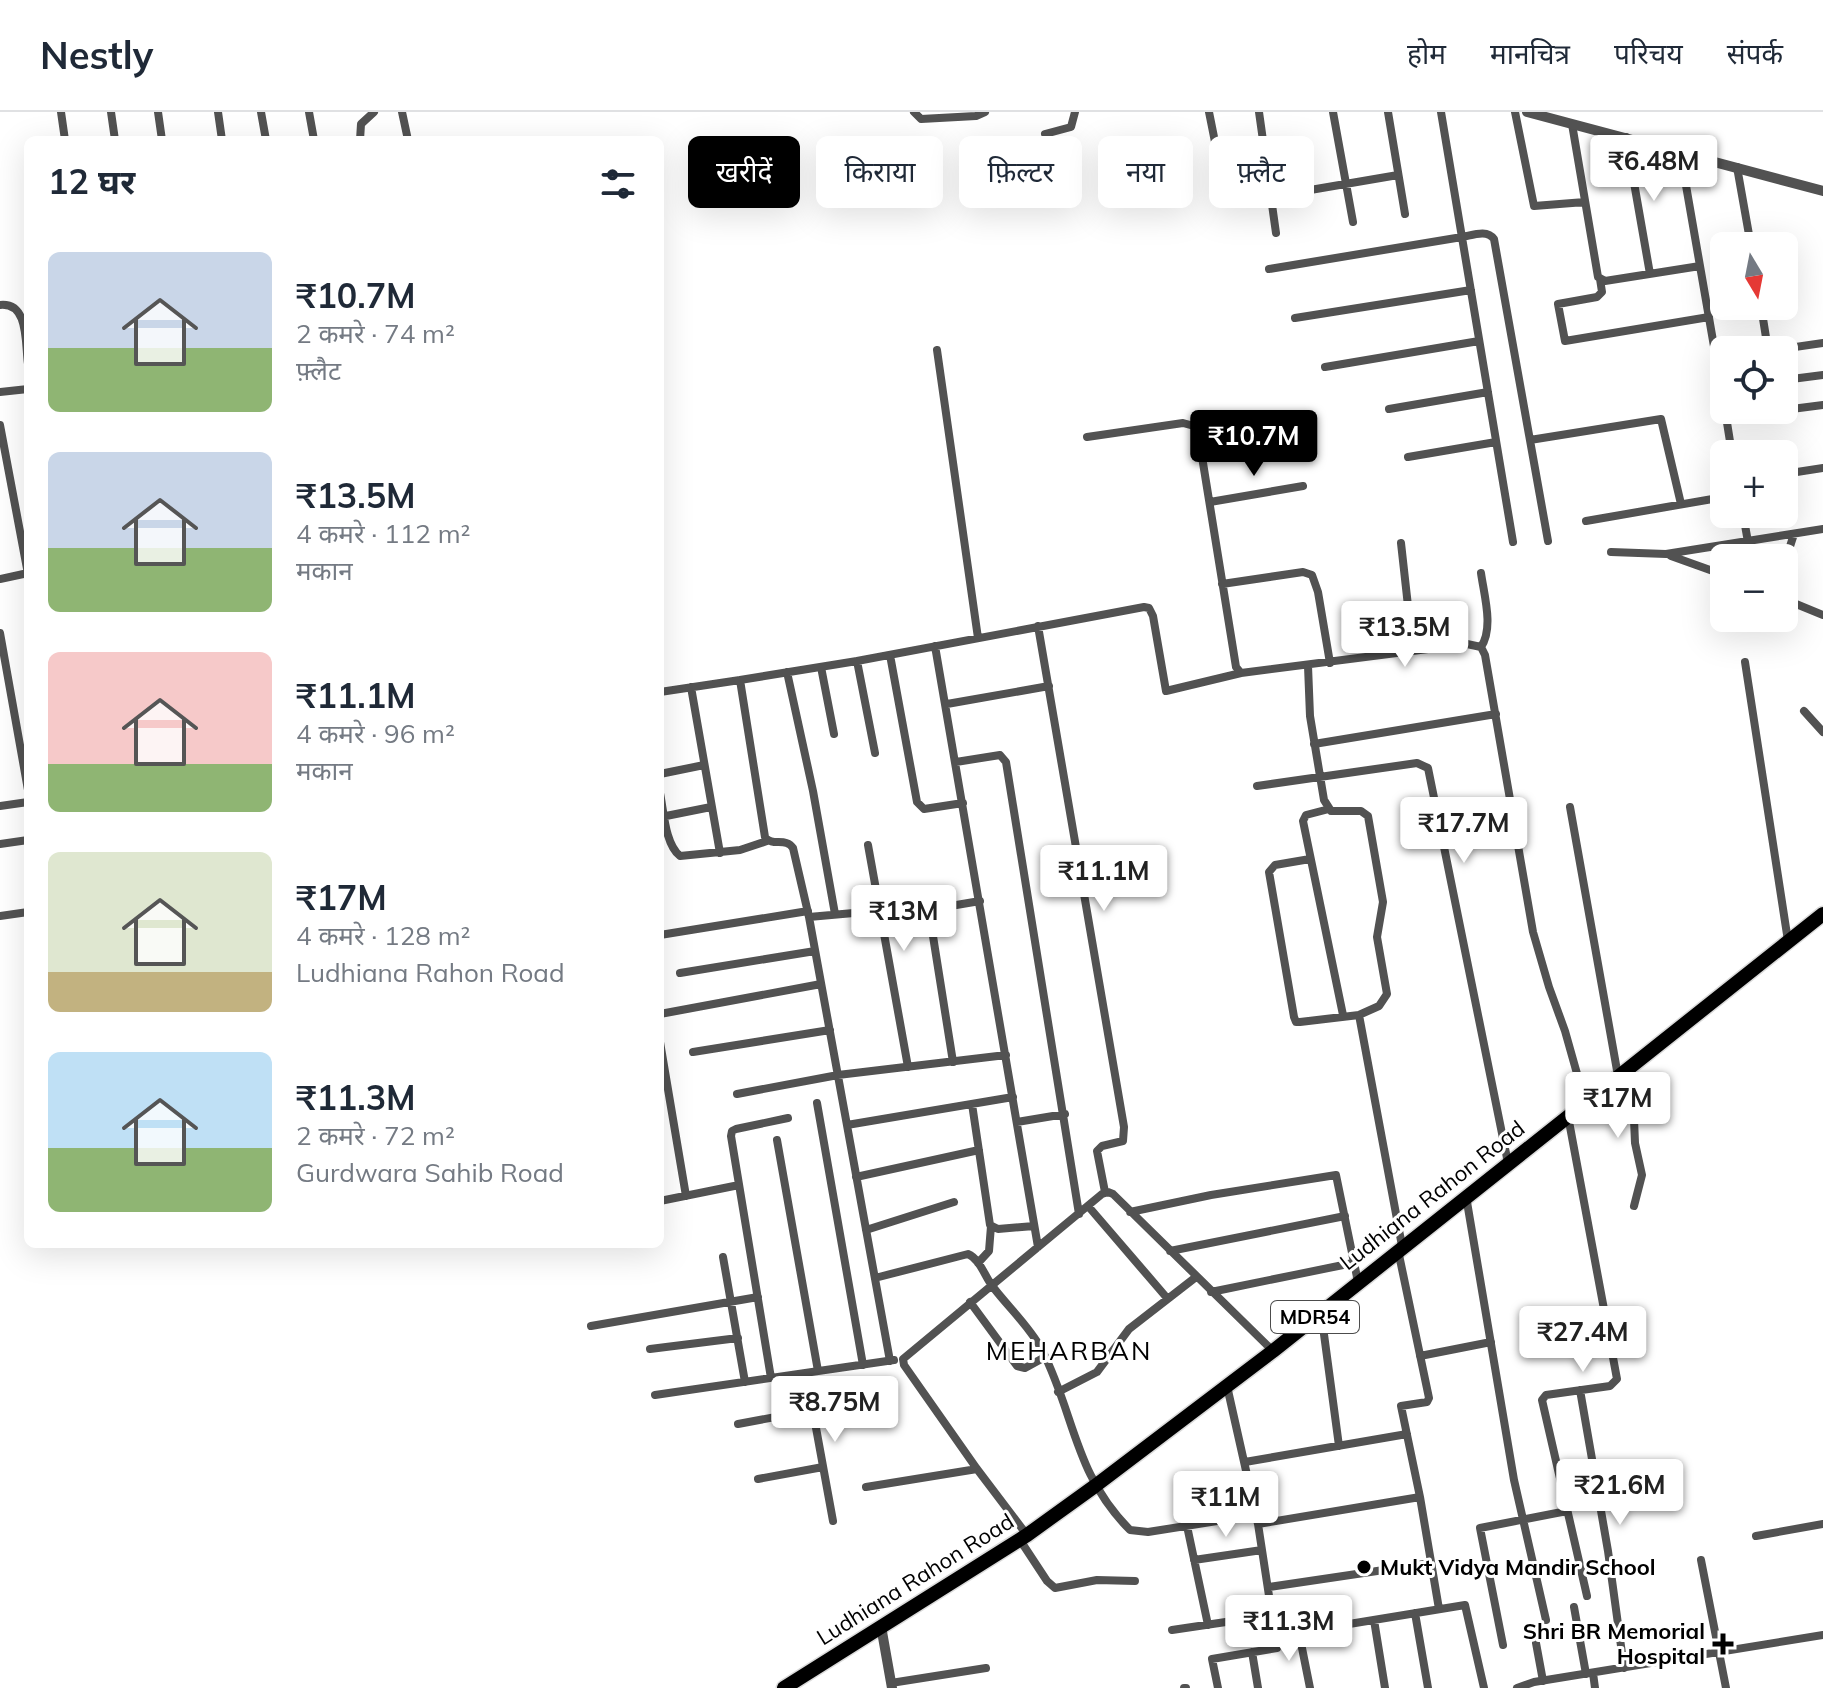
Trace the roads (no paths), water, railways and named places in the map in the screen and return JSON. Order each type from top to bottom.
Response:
[{"type":"main road","name":"Ludhiana Rahon Road","points":[[784,1688],[1023,1537],[1095,1486],[1273,1351],[1400,1247],[1823,914]]},
{"type":"street","points":[[61,112],[64,136]]},
{"type":"street","points":[[111,112],[114,136]]},
{"type":"street","points":[[158,112],[161,136]]},
{"type":"street","points":[[218,112],[221,136]]},
{"type":"street","points":[[261,112],[265,136]]},
{"type":"street","points":[[309,112],[313,136]]},
{"type":"street","points":[[360,136],[361,124],[374,112]]},
{"type":"street","points":[[402,112],[407,136]]},
{"type":"street","points":[[914,112],[921,119],[976,116],[985,112]]},
{"type":"street","points":[[1045,134],[1071,127],[1075,112]]},
{"type":"street","points":[[1209,112],[1214,136]]},
{"type":"street","points":[[1259,112],[1262,136]]},
{"type":"street","points":[[1333,112],[1353,222]]},
{"type":"street","points":[[1388,112],[1405,214]]},
{"type":"street","points":[[1441,112],[1513,542]]},
{"type":"street","points":[[1515,112],[1531,203],[1534,206],[1585,202]]},
{"type":"street","points":[[1527,112],[1823,191]]},
{"type":"street","points":[[1572,124],[1602,292],[1597,297],[1558,304],[1565,341],[1709,317]]},
{"type":"street","points":[[1626,137],[1650,274]]},
{"type":"street","points":[[1680,151],[1712,336]]},
{"type":"street","points":[[1737,167],[1749,232]]},
{"type":"street","points":[[1314,190],[1398,175]]},
{"type":"street","points":[[1272,208],[1276,233]]},
{"type":"street","points":[[1269,269],[1487,233],[1494,239],[1548,541]]},
{"type":"street","points":[[1600,279],[1700,266]]},
{"type":"street","points":[[1295,318],[1471,290]]},
{"type":"street","points":[[0,305],[17,307],[24,337]]},
{"type":"street","points":[[1325,367],[1479,341]]},
{"type":"street","points":[[1798,347],[1823,343]]},
{"type":"street","points":[[937,350],[978,638]]},
{"type":"street","points":[[1798,378],[1823,375]]},
{"type":"street","points":[[0,392],[24,389]]},
{"type":"street","points":[[1389,409],[1488,392]]},
{"type":"street","points":[[1798,408],[1823,405]]},
{"type":"street","points":[[1530,440],[1661,419],[1681,504]]},
{"type":"street","points":[[1087,437],[1183,423],[1194,426],[1198,432],[1236,667],[1241,673]]},
{"type":"street","points":[[0,425],[24,553]]},
{"type":"street","points":[[1408,457],[1496,442]]},
{"type":"street","points":[[1798,472],[1823,468]]},
{"type":"street","points":[[1210,502],[1303,486]]},
{"type":"street","points":[[1586,521],[1710,499]]},
{"type":"street","points":[[1746,528],[1748,542]]},
{"type":"street","points":[[1611,552],[1666,554],[1823,529]]},
{"type":"street","points":[[1791,544],[1794,534]]},
{"type":"street","points":[[1401,543],[1413,651]]},
{"type":"street","points":[[1666,554],[1710,570]]},
{"type":"street","points":[[1222,584],[1303,572],[1312,575],[1318,592],[1330,663]]},
{"type":"street","points":[[1481,573],[1487,628],[1481,647],[1496,714],[1533,932],[1585,1102]]},
{"type":"street","points":[[0,579],[24,575]]},
{"type":"street","points":[[1798,604],[1823,614]]},
{"type":"street","points":[[664,691],[857,661],[1144,607],[1149,608],[1153,616],[1166,691],[1241,673],[1467,644],[1481,647]]},
{"type":"street","points":[[1038,626],[1124,1127],[1123,1141],[1102,1146],[1097,1151],[1105,1192]]},
{"type":"street","points":[[0,633],[24,755]]},
{"type":"street","points":[[935,646],[1038,1247]]},
{"type":"street","points":[[890,655],[917,802],[924,809],[963,803]]},
{"type":"street","points":[[857,661],[875,753]]},
{"type":"street","points":[[1745,662],[1788,942]]},
{"type":"street","points":[[1308,666],[1314,744],[1324,800],[1329,809]]},
{"type":"street","points":[[821,667],[834,734]]},
{"type":"street","points":[[787,672],[835,914]]},
{"type":"street","points":[[740,680],[767,841]]},
{"type":"street","points":[[947,704],[1049,686]]},
{"type":"street","points":[[691,687],[720,853]]},
{"type":"street","points":[[1804,711],[1823,732]]},
{"type":"street","points":[[1314,744],[1496,714]]},
{"type":"street","points":[[956,762],[1000,755],[1006,762],[1079,1214]]},
{"type":"street","points":[[1257,786],[1417,763],[1431,773],[1508,1163]]},
{"type":"street","points":[[664,773],[704,765]]},
{"type":"street","points":[[0,806],[24,803]]},
{"type":"street","points":[[664,817],[711,807]]},
{"type":"street","points":[[1570,807],[1621,1074],[1633,1095],[1635,1143],[1642,1175],[1634,1206]]},
{"type":"street","points":[[1310,859],[1275,865],[1269,872],[1296,1022],[1359,1015],[1379,1006],[1387,994],[1377,937],[1383,902],[1368,816],[1361,811],[1340,813],[1329,809],[1303,817],[1343,1015]]},
{"type":"street","points":[[664,823],[674,852],[680,856],[720,853],[767,841],[786,842],[793,848],[830,1030],[890,1361]]},
{"type":"street","points":[[0,844],[24,841]]},
{"type":"street","points":[[868,845],[908,1067]]},
{"type":"street","points":[[664,934],[808,914],[897,915],[980,901]]},
{"type":"street","points":[[929,911],[953,1062]]},
{"type":"street","points":[[0,916],[24,913]]},
{"type":"street","points":[[680,973],[815,951]]},
{"type":"street","points":[[664,1013],[821,984]]},
{"type":"street","points":[[1359,1015],[1429,1398],[1427,1402],[1401,1406],[1439,1609]]},
{"type":"street","points":[[693,1052],[830,1030]]},
{"type":"street","points":[[737,1094],[838,1075],[1006,1055]]},
{"type":"street","points":[[664,1066],[686,1196]]},
{"type":"street","points":[[847,1125],[1013,1097]]},
{"type":"street","points":[[817,1103],[863,1365]]},
{"type":"street","points":[[972,1104],[991,1226],[989,1251],[978,1263]]},
{"type":"street","points":[[1017,1122],[1065,1114]]},
{"type":"street","points":[[1568,1115],[1617,1379],[1610,1386],[1546,1395],[1542,1400],[1587,1596]]},
{"type":"street","points":[[771,1378],[732,1131],[788,1118]]},
{"type":"street","points":[[777,1140],[818,1371]]},
{"type":"street","points":[[856,1177],[979,1150]]},
{"type":"street","points":[[1130,1212],[1332,1174],[1339,1181],[1358,1282]]},
{"type":"street","points":[[664,1200],[739,1185]]},
{"type":"street","points":[[655,1395],[903,1359],[1105,1192]]},
{"type":"street","points":[[1105,1192],[1113,1194],[1273,1351]]},
{"type":"street","points":[[1466,1196],[1523,1519],[1546,1620]]},
{"type":"street","points":[[866,1230],[954,1202]]},
{"type":"street","points":[[1088,1206],[1167,1298]]},
{"type":"street","points":[[1170,1251],[1345,1216]]},
{"type":"street","points":[[991,1226],[998,1229],[1034,1226]]},
{"type":"street","points":[[875,1278],[968,1254],[975,1257],[991,1285],[1035,1338],[1045,1357],[1083,1463],[1095,1486],[1125,1525],[1135,1532],[1257,1520],[1420,1497]]},
{"type":"street","points":[[723,1257],[745,1382]]},
{"type":"street","points":[[1211,1292],[1353,1263]]},
{"type":"street","points":[[1058,1392],[1097,1372],[1122,1336],[1196,1277]]},
{"type":"street","points":[[591,1326],[758,1297]]},
{"type":"street","points":[[970,1302],[1017,1366],[1025,1368],[1045,1357]]},
{"type":"street","points":[[1320,1312],[1339,1446]]},
{"type":"street","points":[[650,1349],[738,1338]]},
{"type":"street","points":[[1420,1356],[1491,1342]]},
{"type":"street","points":[[903,1359],[904,1365],[1023,1537],[1047,1581],[1055,1588],[1097,1580],[1135,1581]]},
{"type":"street","points":[[806,1373],[833,1521]]},
{"type":"street","points":[[1218,1688],[1212,1659],[1277,1648],[1257,1520],[1227,1386]]},
{"type":"street","points":[[1580,1390],[1608,1551],[1624,1668]]},
{"type":"street","points":[[738,1424],[813,1410]]},
{"type":"street","points":[[1245,1462],[1407,1434]]},
{"type":"street","points":[[758,1479],[823,1467]]},
{"type":"street","points":[[866,1487],[977,1469]]},
{"type":"street","points":[[1503,1645],[1480,1528],[1567,1511]]},
{"type":"street","points":[[1756,1536],[1823,1524]]},
{"type":"street","points":[[1187,1526],[1208,1625]]},
{"type":"street","points":[[1194,1560],[1262,1550]]},
{"type":"street","points":[[1701,1560],[1726,1688]]},
{"type":"street","points":[[1269,1587],[1431,1563]]},
{"type":"street","points":[[1276,1636],[1465,1605],[1484,1688]]},
{"type":"street","points":[[1574,1607],[1595,1688]]},
{"type":"street","points":[[1415,1613],[1428,1688]]},
{"type":"street","points":[[1172,1630],[1273,1615]]},
{"type":"street","points":[[1374,1620],[1385,1688]]},
{"type":"street","points":[[881,1626],[892,1685],[986,1668]]},
{"type":"street","points":[[1299,1633],[1310,1688]]},
{"type":"street","points":[[1517,1688],[1543,1681],[1823,1635]]},
{"type":"street","points":[[1536,1643],[1543,1681]]},
{"type":"street","points":[[1252,1652],[1258,1688]]},
{"type":"place","name":"Mukt Vidya Mandir School","points":[[1364,1567]]},
{"type":"place","name":"Shri BR Memorial Hospital","points":[[1723,1644]]},
{"type":"district","name":"MEHARBAN","points":[[1069,1351]]}]
